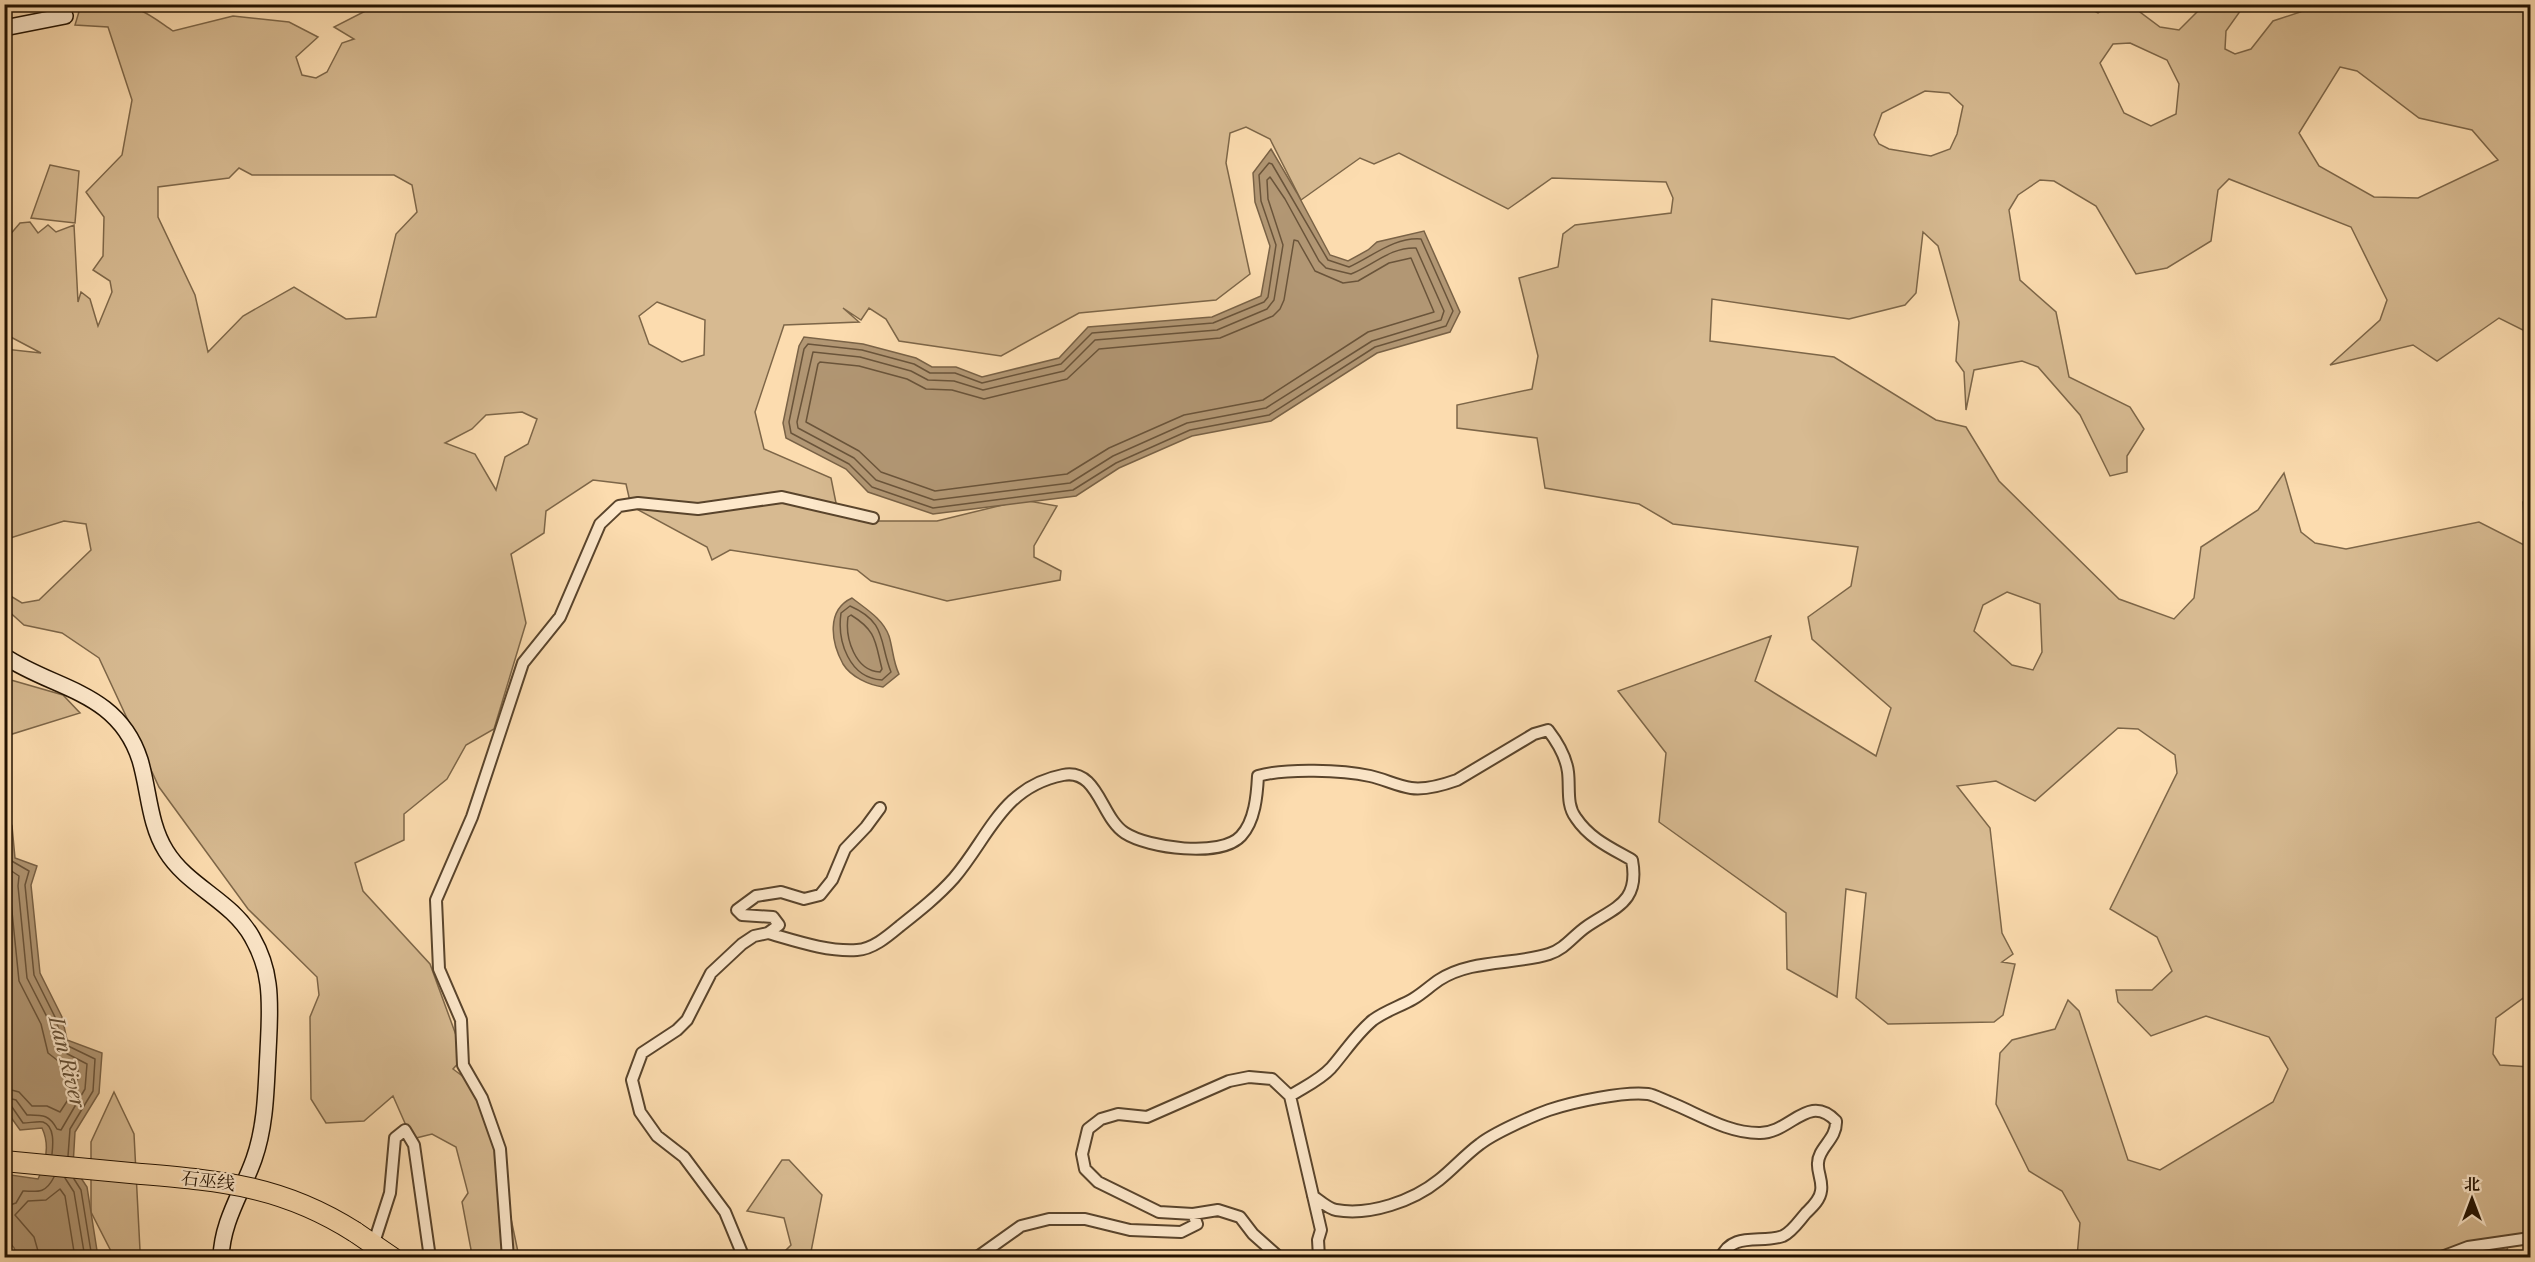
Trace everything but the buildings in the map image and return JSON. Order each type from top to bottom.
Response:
[{"type":"highway","name":"石巫线","points":[[4,1161],[247,1186],[305,1204],[355,1232],[372,1250],[393,1257]]},
{"type":"street","points":[[4,28],[65,16]]},
{"type":"street","points":[[508,1257],[500,1149],[482,1098],[463,1065],[461,1020],[439,969],[436,900],[472,817],[523,663],[560,617],[600,524],[619,506],[638,503],[698,509],[782,497],[873,518]]},
{"type":"street","points":[[8,658],[97,701],[115,719],[130,739],[140,759],[154,824],[160,841],[185,874],[237,915],[256,945],[265,968],[270,996],[263,1120],[254,1158],[226,1222],[221,1257]]},
{"type":"street","points":[[768,933],[839,950],[860,950],[880,942],[928,904],[954,877],[1008,803],[1034,786],[1063,775],[1078,775],[1090,784],[1113,822],[1124,832],[1137,839],[1183,848],[1215,849],[1230,844],[1242,835],[1256,806],[1258,776],[1273,771],[1340,773],[1370,776],[1412,788],[1443,785],[1456,780],[1534,734],[1548,730],[1564,756],[1568,771],[1569,803],[1575,817],[1593,838],[1632,860],[1635,875],[1632,890],[1624,903],[1613,913],[1586,927],[1562,948],[1549,954],[1486,964],[1454,972],[1440,979],[1415,998],[1374,1020],[1351,1042],[1331,1068],[1290,1096]]},
{"type":"street","points":[[744,1257],[725,1212],[684,1156],[657,1136],[640,1112],[632,1080],[642,1053],[677,1030],[687,1020],[711,973],[742,944],[778,926],[773,917],[742,915],[737,910],[756,896],[781,892],[804,899],[820,895],[832,879],[845,849],[880,808]]},
{"type":"street","points":[[1280,1257],[1253,1234],[1240,1217],[1218,1210],[1193,1214],[1159,1212],[1098,1182],[1085,1169],[1082,1154],[1088,1129],[1101,1119],[1118,1114],[1147,1117],[1229,1081],[1250,1077],[1272,1079],[1290,1096],[1321,1230],[1318,1240],[1319,1257],[1316,1257]]},
{"type":"street","points":[[1314,1196],[1334,1210],[1358,1211],[1389,1206],[1418,1194],[1438,1181],[1481,1142],[1549,1110],[1590,1100],[1649,1094],[1723,1126],[1756,1133],[1781,1129],[1809,1110],[1816,1109],[1830,1115],[1836,1121],[1836,1129],[1819,1156],[1822,1187],[1817,1201],[1789,1232],[1774,1238],[1738,1240],[1724,1249],[1721,1257]]},
{"type":"street","points":[[372,1250],[390,1193],[395,1138],[405,1130],[414,1145],[430,1257]]},
{"type":"street","points":[[976,1257],[1021,1226],[1049,1219],[1085,1219],[1130,1230],[1181,1232],[1197,1224],[1193,1214]]},
{"type":"street","points":[[2439,1257],[2468,1247],[2530,1238]]},
{"type":"shaded area","points":[[379,4],[2080,4],[2098,13],[2110,5],[2139,4],[2140,12],[2160,27],[2179,30],[2204,5],[2239,5],[2241,10],[2226,31],[2225,49],[2235,54],[2251,49],[2273,21],[2321,5],[2530,5],[2530,350],[2525,331],[2499,318],[2437,361],[2413,345],[2330,365],[2380,320],[2387,300],[2351,227],[2229,179],[2218,190],[2211,241],[2167,268],[2136,274],[2096,206],[2054,181],[2040,180],[2018,195],[2009,210],[2020,280],[2056,312],[2069,377],[2130,407],[2144,429],[2127,456],[2127,472],[2110,476],[2080,415],[2038,367],[2022,361],[1974,370],[1966,410],[1964,372],[1956,361],[1959,322],[1938,246],[1923,232],[1916,293],[1905,305],[1849,319],[1712,299],[1710,341],[1834,357],[1936,420],[1966,427],[1999,481],[2119,599],[2174,619],[2194,598],[2201,547],[2258,510],[2284,473],[2301,532],[2315,543],[2346,549],[2479,522],[2526,546],[2523,502],[2530,499],[2530,993],[2496,1018],[2493,1054],[2500,1065],[2530,1067],[2530,1235],[2509,1242],[2505,1258],[2077,1257],[2080,1223],[2062,1191],[2029,1171],[1996,1104],[2000,1053],[2012,1040],[2055,1029],[2068,1000],[2079,1011],[2128,1160],[2160,1170],[2273,1102],[2288,1069],[2269,1037],[2206,1016],[2151,1036],[2118,1002],[2116,990],[2152,990],[2172,971],[2157,937],[2110,909],[2177,773],[2175,755],[2138,729],[2118,728],[2035,801],[1996,781],[1957,786],[1990,828],[2002,933],[2013,954],[2002,962],[2015,964],[2003,1015],[1994,1022],[1888,1024],[1856,998],[1866,893],[1846,889],[1837,997],[1787,969],[1786,913],[1659,822],[1666,753],[1618,691],[1771,636],[1755,681],[1876,756],[1891,708],[1812,639],[1808,617],[1851,586],[1858,547],[1673,524],[1639,504],[1545,488],[1537,438],[1457,428],[1457,405],[1532,389],[1538,356],[1519,278],[1558,267],[1563,234],[1575,225],[1671,213],[1673,198],[1666,182],[1552,178],[1508,209],[1399,153],[1374,164],[1360,158],[1301,200],[1270,139],[1246,127],[1230,133],[1226,163],[1250,274],[1216,300],[1079,313],[1001,356],[899,341],[886,319],[869,308],[861,320],[843,308],[859,322],[784,325],[755,412],[764,449],[831,478],[836,503],[859,521],[937,521],[1023,500],[1057,506],[1034,546],[1034,557],[1061,571],[1060,580],[947,601],[871,581],[857,570],[730,550],[712,560],[707,547],[631,506],[626,484],[593,480],[546,511],[544,533],[511,554],[526,623],[494,729],[466,745],[447,779],[404,814],[404,840],[355,863],[363,891],[430,964],[464,1057],[453,1069],[469,1081],[493,1133],[518,1252],[516,1257],[476,1257],[472,1255],[462,1202],[468,1193],[456,1147],[432,1134],[412,1139],[393,1096],[364,1121],[326,1123],[311,1099],[310,1017],[319,995],[317,977],[248,909],[159,787],[99,658],[62,633],[24,625],[5,608],[4,592],[22,603],[39,600],[91,550],[86,524],[64,521],[4,540],[5,349],[41,353],[5,334],[4,256],[8,237],[20,223],[30,222],[38,233],[48,225],[56,232],[74,225],[78,302],[81,292],[90,299],[98,326],[112,292],[110,281],[93,270],[103,256],[104,217],[86,192],[122,155],[132,100],[108,27],[75,25],[81,5],[134,8],[150,15],[173,31],[233,16],[289,22],[318,37],[296,57],[302,75],[316,78],[327,72],[342,43],[354,39],[334,27]],"holes":[[[2130,43],[2167,60],[2179,84],[2176,114],[2151,126],[2124,113],[2100,63],[2113,44]],[[2340,67],[2357,71],[2419,118],[2472,130],[2498,160],[2418,198],[2374,197],[2319,166],[2299,133]],[[1925,91],[1949,93],[1963,106],[1957,134],[1950,149],[1931,156],[1889,149],[1879,144],[1874,135],[1882,113]],[[239,168],[252,175],[394,175],[412,185],[417,212],[396,234],[376,317],[346,319],[294,287],[243,316],[208,352],[195,295],[158,217],[158,187],[229,178]],[[657,302],[705,320],[704,355],[682,362],[649,344],[639,316]],[[522,412],[537,419],[528,444],[505,457],[496,490],[475,454],[445,443],[472,429],[486,415]],[[2007,592],[2040,604],[2042,652],[2033,670],[2012,665],[1974,631],[1983,605]]]},
{"type":"shaded area","points":[[50,165],[79,171],[75,223],[31,218]]},
{"type":"shaded area","points":[[4,678],[63,695],[80,713],[9,735],[5,729]]},
{"type":"shaded area","points":[[114,1092],[134,1134],[140,1250],[143,1257],[114,1257],[91,1212],[91,1142]]},
{"type":"shaded area","points":[[782,1160],[789,1160],[822,1195],[810,1257],[779,1257],[791,1245],[784,1218],[747,1211]]},
{"type":"water","points":[[1271,149],[1330,255],[1348,261],[1377,242],[1424,231],[1460,312],[1450,332],[1377,353],[1271,421],[1192,436],[1119,468],[1076,496],[933,514],[868,492],[846,469],[786,438],[783,423],[799,346],[804,337],[863,344],[916,358],[932,367],[956,367],[982,377],[1059,358],[1088,327],[1212,317],[1261,296],[1270,246],[1255,202],[1253,173]]},
{"type":"water","points":[[852,598],[878,619],[889,636],[899,674],[883,687],[855,676],[846,669],[839,655],[834,637],[835,618],[838,610]]},
{"type":"water","name":"Lan River","points":[[4,807],[12,826],[15,858],[37,866],[31,885],[40,973],[62,1017],[67,1040],[102,1053],[99,1093],[75,1132],[73,1166],[87,1187],[98,1257],[18,1257],[5,1237],[5,1203],[11,1175],[38,1179],[45,1160],[46,1141],[42,1128],[20,1130],[5,1109]]}]
